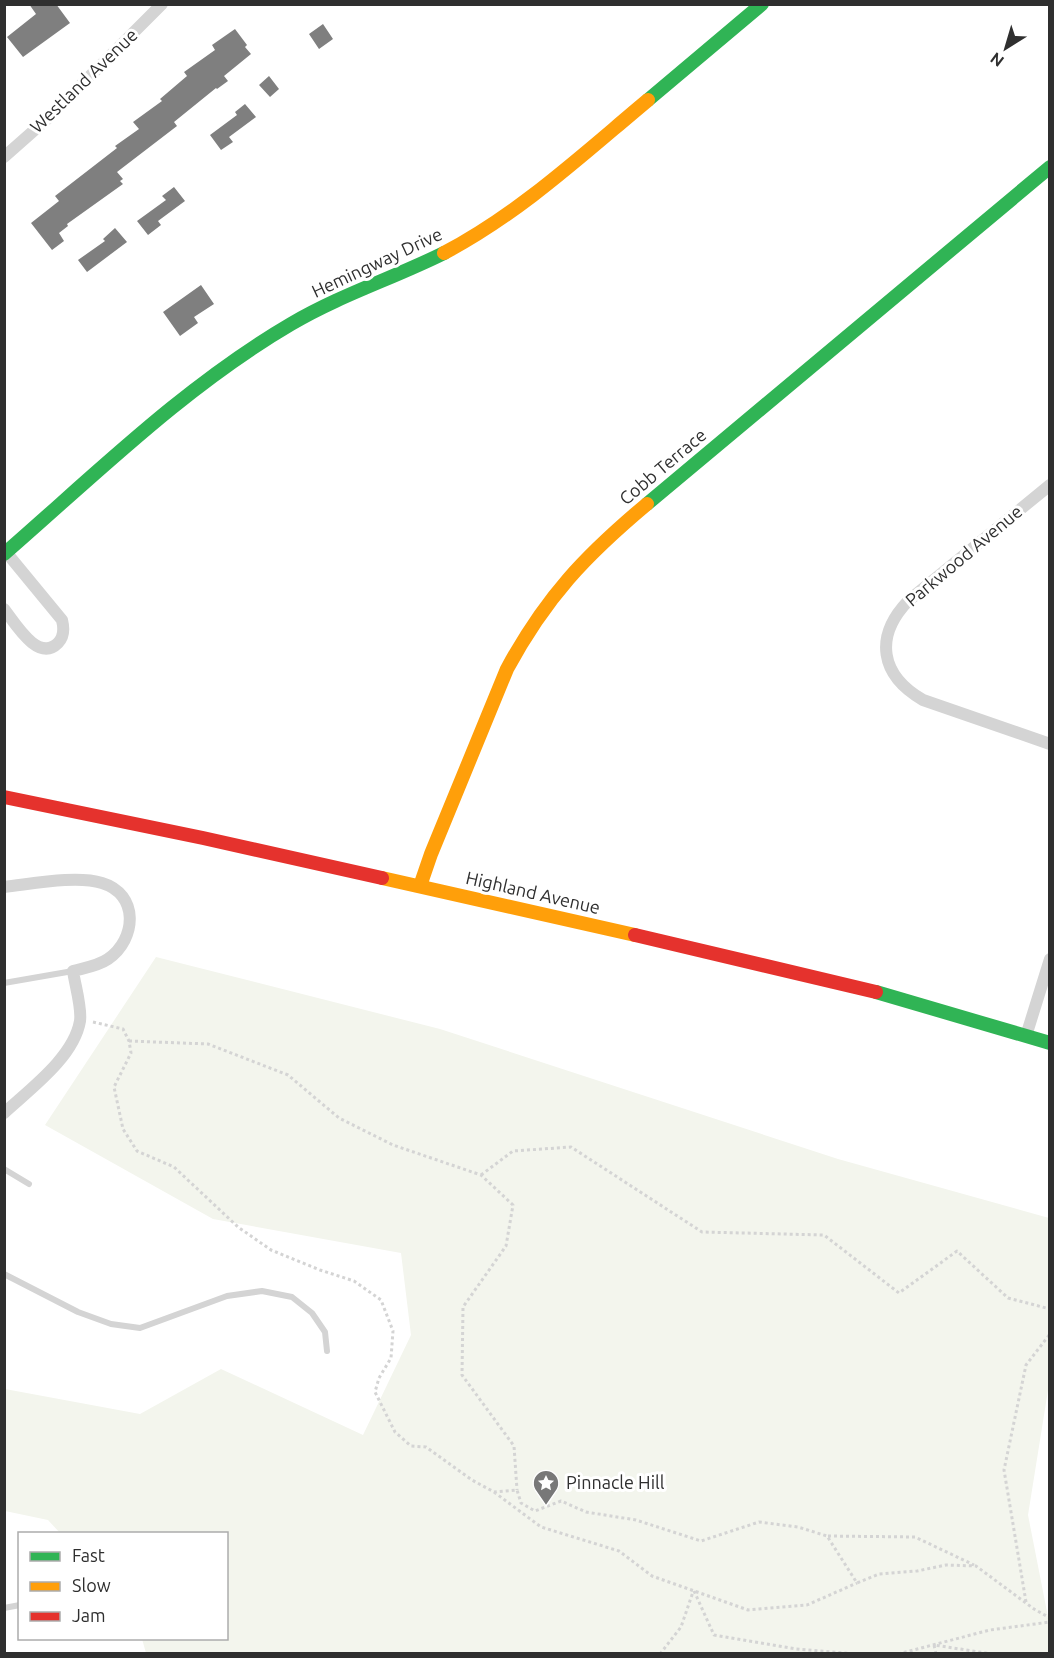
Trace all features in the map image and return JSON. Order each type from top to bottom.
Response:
[{"type":"street","name":"Westland Avenue","points":[[4,157],[47,119],[162,4]]},
{"type":"street","name":"Hemingway Drive","points":[[4,609],[35,646],[53,647],[62,638],[64,626],[62,621],[5,553],[197,388],[254,347],[314,311],[432,259],[507,216],[762,4]]},
{"type":"street","name":"Cobb Terrace","points":[[420,886],[507,669],[519,644],[564,581],[605,539],[1050,167]]},
{"type":"street","name":"Parkwood Avenue","points":[[1050,485],[908,601],[894,619],[887,633],[885,647],[890,668],[900,682],[914,695],[1050,744]]},
{"type":"street","name":"Highland Avenue","points":[[4,797],[420,886],[855,986],[1050,1043]]},
{"type":"street","points":[[4,887],[82,879],[93,880],[110,886],[124,898],[128,906],[130,926],[123,945],[107,960],[73,971],[80,1019],[76,1035],[67,1051],[49,1071],[4,1113]]},
{"type":"street","points":[[1026,1036],[1050,959]]},
{"type":"lane","points":[[4,983],[73,971]]},
{"type":"lane","points":[[4,1169],[29,1184]]},
{"type":"lane","points":[[4,1274],[78,1312],[111,1324],[140,1328],[227,1296],[262,1291],[292,1297],[312,1313],[325,1332],[327,1351]]},
{"type":"path","points":[[80,1019],[123,1029],[129,1041],[131,1053],[114,1087],[123,1129],[137,1151],[174,1167],[238,1227],[271,1250],[354,1281],[381,1300],[393,1330],[391,1358],[379,1378],[375,1392],[395,1432],[411,1446],[426,1447],[472,1480],[494,1492],[541,1527],[619,1551],[652,1576],[748,1610],[807,1605],[879,1574],[916,1571],[946,1565],[976,1566]]},
{"type":"path","points":[[129,1041],[208,1044],[288,1075],[339,1118],[393,1145],[481,1175],[513,1205],[506,1246],[463,1307],[462,1376],[514,1446],[517,1490],[521,1503],[535,1511],[561,1501],[586,1512],[636,1520],[701,1541],[759,1522],[798,1527],[827,1536],[915,1537],[976,1566],[1050,1620]]},
{"type":"path","points":[[481,1175],[513,1151],[571,1147],[702,1232],[824,1235],[899,1293],[957,1251],[1008,1298],[1050,1309]]},
{"type":"path","points":[[1026,1603],[1004,1470],[1026,1365],[1050,1334]]},
{"type":"path","points":[[494,1492],[517,1490]]},
{"type":"path","points":[[827,1536],[857,1583]]},
{"type":"path","points":[[660,1653],[681,1626],[694,1591]]},
{"type":"path","points":[[694,1591],[714,1635],[796,1648],[855,1653]]},
{"type":"path","points":[[898,1653],[990,1630],[1050,1620]]},
{"type":"path","points":[[934,1645],[936,1653]]},
{"type":"path","points":[[934,1645],[992,1653]]},
{"type":"shaded area","points":[[156,957],[440,1029],[838,1159],[1049,1218],[1049,1384],[1028,1515],[1049,1622],[1049,1653],[146,1653],[142,1640],[228,1640],[228,1532],[59,1532],[48,1520],[5,1511],[5,1389],[140,1414],[221,1369],[363,1435],[411,1335],[401,1253],[213,1219],[45,1125]]},
{"type":"building","points":[[29,4],[56,4],[70,23],[23,57],[7,37],[36,14]]},
{"type":"building","points":[[323,24],[333,39],[319,49],[309,34]]},
{"type":"building","points":[[235,29],[251,54],[224,76],[228,81],[174,122],[177,126],[117,172],[123,179],[120,181],[123,184],[67,224],[68,226],[59,233],[64,241],[52,250],[31,223],[59,201],[55,196],[139,129],[133,122],[162,101],[160,99],[187,76],[184,72],[215,50],[212,45]]},
{"type":"building","points":[[269,76],[279,89],[270,97],[259,85]]},
{"type":"building","points":[[245,104],[256,117],[229,137],[233,142],[221,150],[210,135],[237,115],[235,112]]},
{"type":"building","points":[[174,187],[185,201],[158,221],[161,225],[148,235],[137,221],[166,200],[162,196]]},
{"type":"building","points":[[115,228],[127,242],[87,272],[78,260],[105,241],[103,239]]},
{"type":"building","points":[[201,285],[214,304],[194,317],[198,323],[180,336],[163,312]]},
{"type":"traffic: fast","points":[[648,100],[762,4]]},
{"type":"traffic: fast","points":[[647,504],[1050,167]]},
{"type":"traffic: fast","points":[[4,554],[142,432],[252,348],[329,304],[444,253]]},
{"type":"traffic: fast","points":[[876,992],[1050,1043]]},
{"type":"traffic: slow","points":[[444,253],[525,202],[648,100]]},
{"type":"traffic: slow","points":[[420,886],[507,669],[522,643],[568,579],[604,542],[647,504]]},
{"type":"traffic: slow","points":[[382,878],[635,935]]},
{"type":"traffic: jam","points":[[4,797],[382,878]]},
{"type":"traffic: jam","points":[[635,935],[876,992]]},
{"type":"place","name":"Pinnacle Hill","points":[[546,1506]]}]
